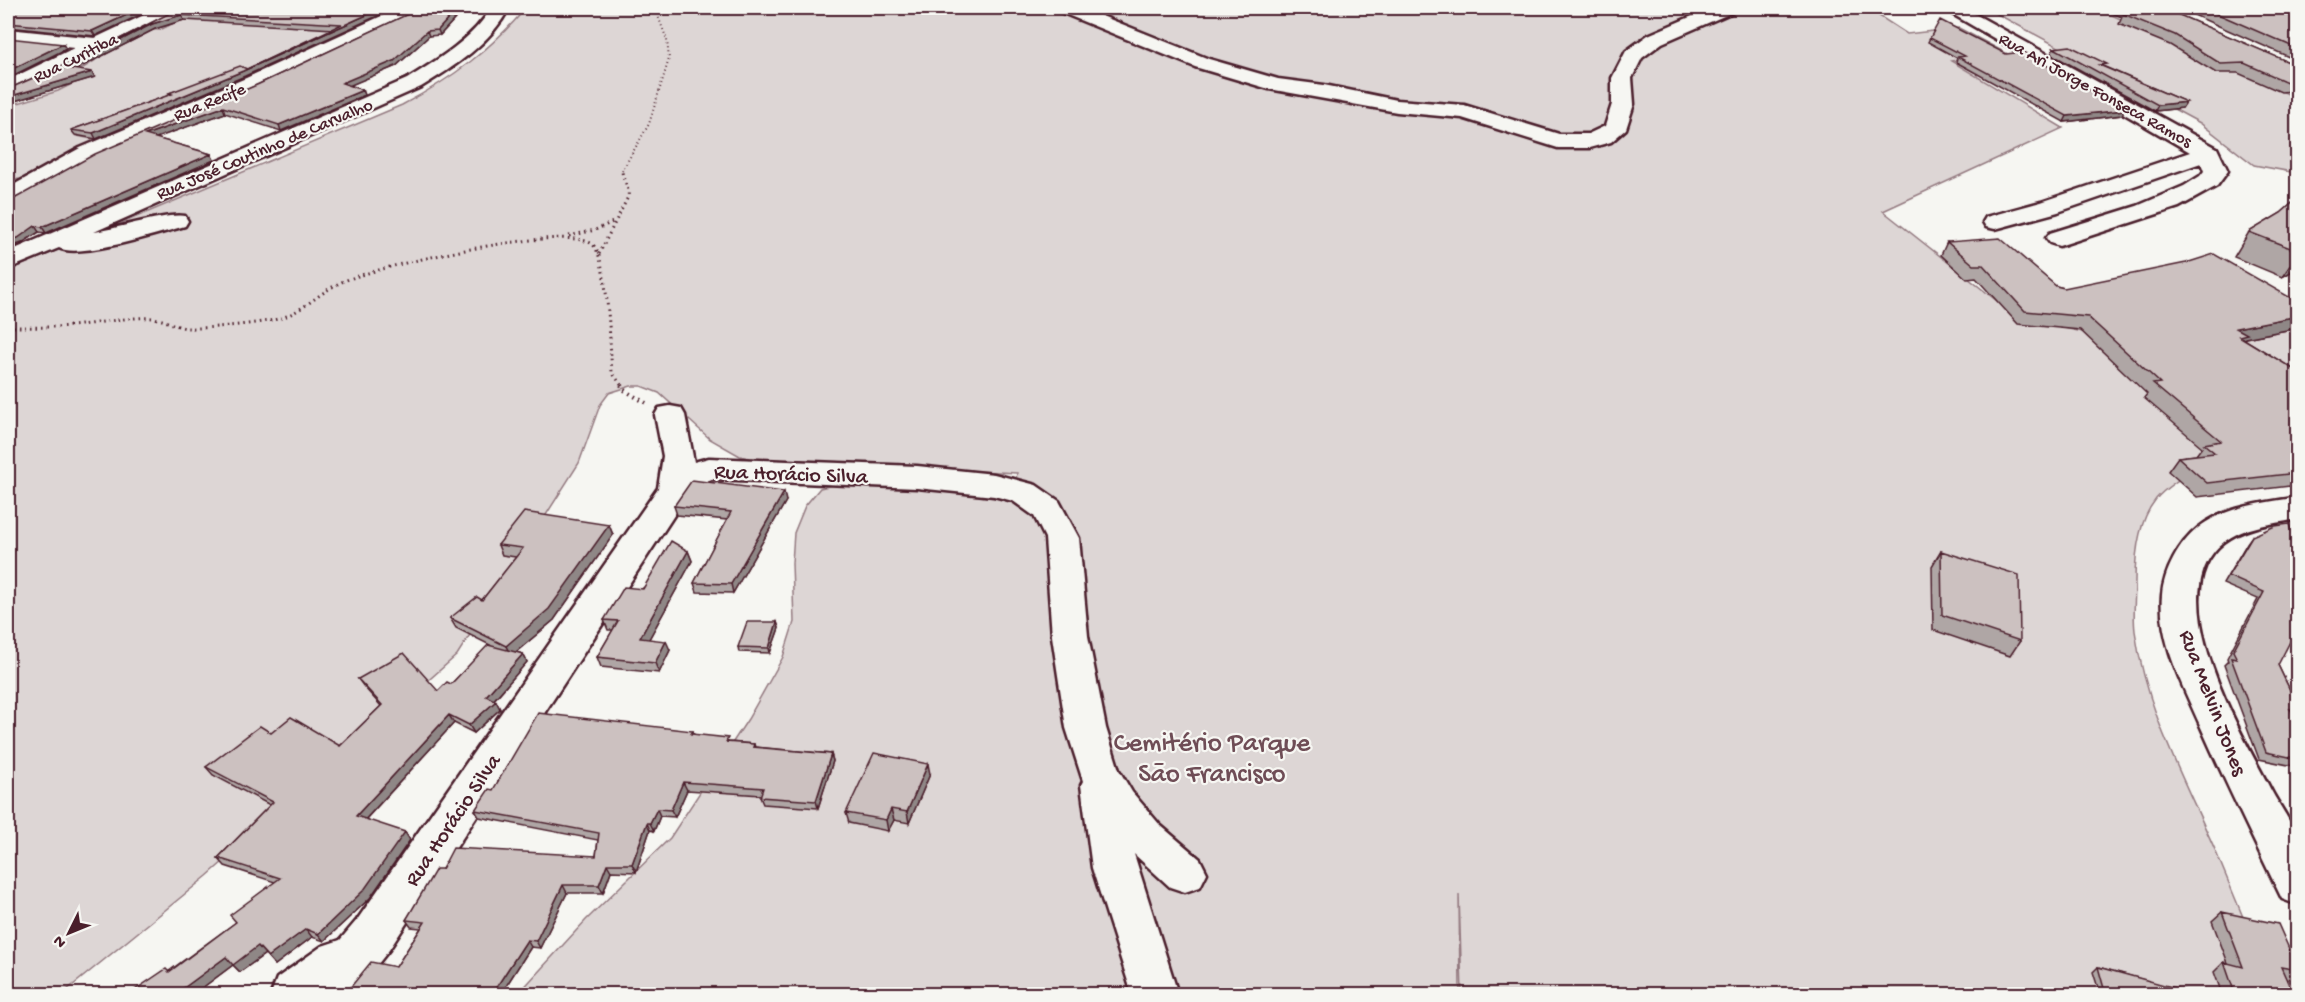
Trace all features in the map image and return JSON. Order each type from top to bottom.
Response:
[{"type":"street","name":"Rua Curitiba","points":[[8,88],[101,45],[172,8]]},
{"type":"street","name":"Rua Recife","points":[[8,198],[43,175],[122,136],[272,74],[412,8]]},
{"type":"street","name":"Rua José Coutinho de Carvalho","points":[[8,261],[414,83],[437,69],[485,30],[492,23],[500,8]]},
{"type":"street","points":[[1067,8],[1190,59],[1251,79],[1397,106],[1464,112],[1544,138],[1581,141],[1603,137],[1615,129],[1623,104],[1622,78],[1632,55],[1655,39],[1726,8]]},
{"type":"street","name":"Rua Ari Jorge Fonseca Ramos","points":[[1951,8],[2209,153]]},
{"type":"street","points":[[8,36],[101,45]]},
{"type":"street","points":[[1995,222],[2078,200],[2163,167],[2209,153],[2216,171],[2214,177],[2204,186],[2135,215],[2059,238]]},
{"type":"street","points":[[34,248],[127,235],[176,221]]},
{"type":"street","points":[[672,422],[691,454],[716,467]]},
{"type":"street","points":[[672,422],[679,456],[674,489]]},
{"type":"street","name":"Rua Horácio Silva","points":[[325,994],[373,935],[674,489],[691,474],[716,467],[916,477],[1014,490],[1047,509],[1056,522],[1062,538],[1070,636],[1076,676],[1086,728],[1100,774],[1117,804],[1145,838],[1185,873]]},
{"type":"street","name":"Rua Melvin Jones","points":[[2298,508],[2241,522],[2212,534],[2198,550],[2186,571],[2180,603],[2188,648],[2209,701],[2298,885]]},
{"type":"street","points":[[1100,774],[1114,868],[1155,994]]},
{"type":"street","points":[[294,994],[373,935]]},
{"type":"path","points":[[598,254],[629,191],[622,178],[622,168],[649,124],[669,59],[670,50],[666,43],[665,30],[655,8]]},
{"type":"path","points":[[8,327],[73,326],[153,318],[195,328],[281,319],[296,313],[325,290],[353,278],[424,258],[595,230],[616,219]]},
{"type":"path","points":[[560,237],[586,240],[592,244],[598,254],[603,267],[612,372],[628,393],[668,411],[672,422]]},
{"type":"green space","points":[[204,8],[403,8],[255,77],[240,73],[101,124],[77,136],[102,141],[24,180],[8,178],[8,106],[58,91],[90,75],[75,73],[94,61],[79,60],[139,29],[160,30]]},
{"type":"green space","name":"Cemitério Parque São Francisco","points":[[526,8],[1867,8],[1907,34],[1959,28],[2006,53],[1951,61],[2063,128],[1883,211],[2020,319],[2112,338],[2288,299],[2297,294],[2297,418],[2222,455],[2167,488],[2150,507],[2142,527],[2135,571],[2135,631],[2140,660],[2157,717],[2275,994],[1462,994],[1459,894],[1460,994],[518,994],[586,920],[670,838],[748,719],[783,657],[794,622],[792,563],[794,533],[805,506],[820,488],[851,481],[1013,500],[1017,473],[758,460],[740,456],[710,439],[659,393],[641,386],[631,386],[609,393],[600,405],[579,463],[457,655],[207,876],[62,994],[8,994],[8,271],[402,105],[454,74],[498,38]]},
{"type":"green space","points":[[1986,8],[2096,8],[2297,98],[2297,173],[2254,165],[2200,123]]},
{"type":"building","points":[[8,8],[142,8],[92,31],[8,23]]},
{"type":"building","points":[[179,8],[382,8],[243,71],[93,133],[71,130],[172,94],[169,93],[240,66],[247,69],[342,24],[181,15],[152,24],[66,68],[92,72],[8,97],[8,89],[106,46]]},
{"type":"building","points":[[420,8],[458,8],[438,30],[427,31],[394,61],[342,83],[363,90],[279,125],[223,107],[145,135],[211,154],[42,227],[35,226],[18,238],[8,241],[8,201],[95,154],[259,84]]},
{"type":"building","points":[[2126,8],[2163,8],[2298,66],[2298,81],[2287,82],[2244,63],[2221,64],[2175,35],[2123,14],[2139,12]]},
{"type":"building","points":[[2204,8],[2298,8],[2298,49]]},
{"type":"building","points":[[1940,20],[2006,54],[2024,52],[2124,110],[2067,116],[1958,57],[1965,56],[1930,38]]},
{"type":"building","points":[[8,38],[63,44],[8,71]]},
{"type":"building","points":[[2070,46],[2107,64],[2099,65],[2186,102],[2158,105],[2054,48]]},
{"type":"building","points":[[2298,198],[2298,251],[2249,232],[2281,213]]},
{"type":"building","points":[[2000,238],[2056,286],[2064,288],[2186,263],[2214,254],[2298,302],[2298,316],[2236,328],[2247,334],[2239,336],[2298,372],[2298,473],[2207,483],[2178,457],[2215,453],[2204,444],[2221,441],[2153,384],[2160,383],[2088,317],[2025,311],[1983,265],[1974,265],[1947,242]]},
{"type":"building","points":[[692,480],[784,492],[731,584],[694,583],[731,512],[674,506]]},
{"type":"building","points":[[524,512],[609,525],[549,609],[506,646],[450,618],[477,597],[482,600],[523,548],[498,545]]},
{"type":"building","points":[[2289,524],[2293,536],[2298,535],[2298,626],[2278,665],[2298,707],[2298,710],[2290,709],[2298,721],[2298,759],[2266,752],[2231,658],[2237,659],[2233,651],[2264,592],[2228,576],[2252,536],[2275,526]]},
{"type":"building","points":[[671,541],[688,551],[640,638],[666,641],[655,663],[597,657],[618,621],[604,620],[624,587],[643,589]]},
{"type":"building","points":[[1941,551],[2019,575],[2020,641],[1942,615]]},
{"type":"building","points":[[747,622],[777,622],[769,648],[738,647]]},
{"type":"building","points":[[488,645],[523,654],[486,696],[496,701],[469,725],[449,715],[356,816],[405,832],[364,890],[318,934],[306,929],[268,957],[258,946],[233,965],[226,957],[181,990],[183,992],[179,994],[129,994],[166,969],[169,972],[236,922],[230,915],[280,878],[218,858],[273,802],[206,767],[260,726],[271,733],[291,717],[340,746],[382,705],[358,679],[404,653],[438,691],[447,682],[451,684]]},
{"type":"building","points":[[538,713],[693,731],[691,734],[728,738],[726,742],[754,744],[753,747],[831,754],[816,801],[760,797],[763,788],[683,782],[671,810],[657,809],[650,823],[647,823],[632,864],[607,864],[599,885],[563,885],[536,941],[527,940],[492,994],[438,994],[418,990],[414,994],[376,994],[349,989],[371,962],[396,967],[425,922],[406,920],[436,869],[442,869],[453,848],[596,856],[599,833],[475,810],[489,789],[493,790]]},
{"type":"building","points":[[874,753],[928,764],[907,812],[891,809],[886,820],[846,813]]},
{"type":"building","points":[[2222,912],[2278,924],[2298,969],[2281,967],[2293,994],[2235,994],[2224,962],[2243,967]]},
{"type":"building","points":[[2098,967],[2194,993],[2194,994],[2105,992]]}]
